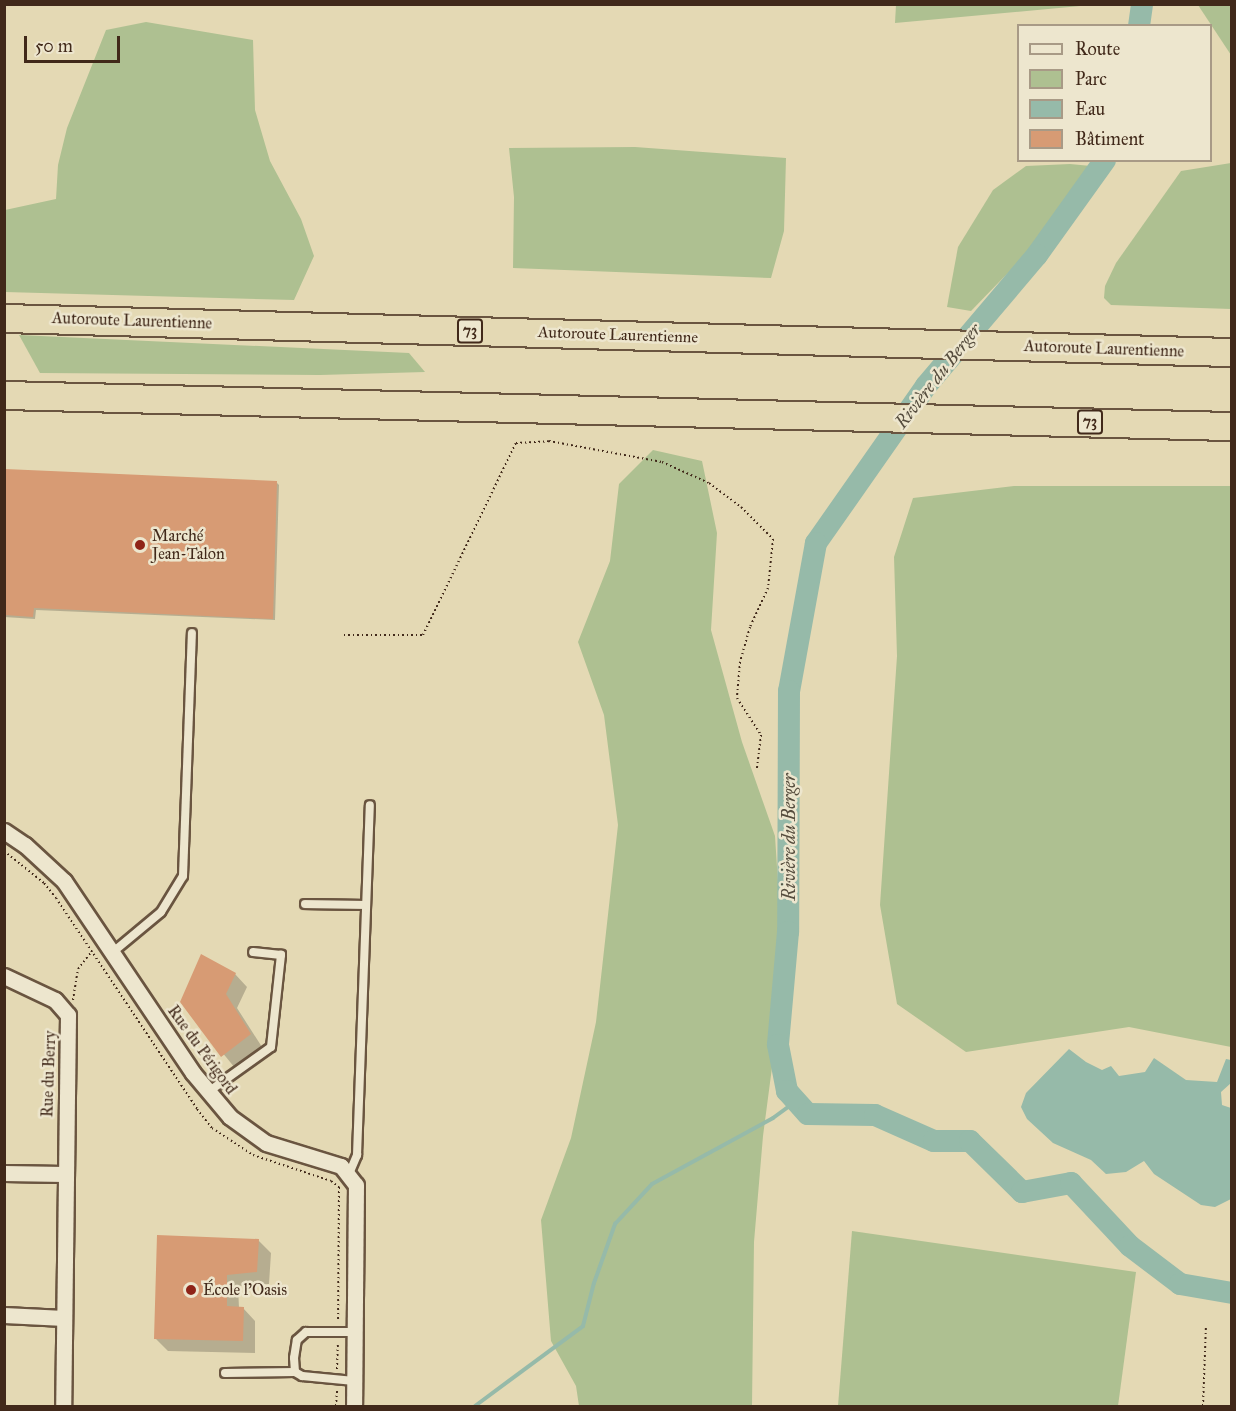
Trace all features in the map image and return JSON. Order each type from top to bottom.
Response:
[{"type":"highway","name":"Autoroute Laurentienne","points":[[4,318],[1232,352]]},
{"type":"highway","name":"73","points":[[4,395],[1232,426]]},
{"type":"street","name":"Rue du Périgord","points":[[4,831],[26,845],[64,881],[208,1092],[230,1117],[266,1143],[341,1166],[349,1174]]},
{"type":"street","name":"Rue du Berry","points":[[4,976],[55,1000],[68,1015],[64,1174],[63,1407]]},
{"type":"street","points":[[4,1173],[64,1174]]},
{"type":"street","points":[[349,1174],[356,1185],[358,1198],[354,1407]]},
{"type":"street","points":[[4,1315],[64,1318]]},
{"type":"lane","points":[[113,952],[161,912],[183,876],[192,633]]},
{"type":"lane","points":[[349,1174],[357,1150],[364,905],[370,805]]},
{"type":"lane","points":[[305,904],[364,905]]},
{"type":"lane","points":[[208,1092],[271,1047],[281,955],[252,952]]},
{"type":"lane","points":[[295,1372],[294,1347],[297,1340],[306,1332],[355,1332]]},
{"type":"lane","points":[[225,1373],[295,1372],[302,1376],[354,1381]]},
{"type":"path","points":[[344,635],[423,635],[516,443],[549,441],[662,462],[709,483],[741,507],[773,539],[768,588],[740,662],[737,698],[761,735],[757,770]]},
{"type":"path","points":[[68,1015],[78,969],[92,951]]},
{"type":"path","points":[[1203,1407],[1206,1326]]},
{"type":"green space","points":[[1091,4],[895,23],[896,5]]},
{"type":"green space","points":[[1198,5],[1231,5],[1231,55],[1212,24]]},
{"type":"green space","points":[[146,22],[253,40],[255,110],[270,161],[301,219],[314,256],[294,300],[5,292],[5,210],[56,199],[58,165],[67,128],[106,30]]},
{"type":"green space","points":[[635,147],[786,158],[784,231],[771,278],[513,268],[514,197],[509,148]]},
{"type":"green space","points":[[1231,163],[1231,309],[1111,305],[1104,298],[1105,286],[1116,263],[1181,171]]},
{"type":"green space","points":[[1070,164],[1091,166],[1035,245],[971,311],[947,307],[958,247],[993,190],[1026,166]]},
{"type":"green space","points":[[19,335],[409,353],[425,372],[320,375],[40,373]]},
{"type":"green space","points":[[653,450],[702,461],[717,533],[711,630],[742,742],[775,836],[784,976],[763,1136],[754,1242],[752,1406],[579,1406],[576,1386],[551,1341],[541,1220],[571,1138],[596,1022],[618,825],[604,715],[578,642],[610,561],[619,484]]},
{"type":"green space","points":[[1014,486],[1231,486],[1231,1047],[1129,1027],[966,1052],[897,1004],[880,905],[897,656],[894,557],[913,498]]},
{"type":"green space","points":[[852,1231],[1136,1272],[1118,1406],[838,1406]]},
{"type":"water","points":[[1069,1049],[1086,1062],[1102,1070],[1111,1066],[1119,1076],[1145,1072],[1154,1058],[1186,1080],[1217,1082],[1226,1059],[1231,1060],[1231,1083],[1221,1092],[1222,1105],[1231,1108],[1231,1199],[1215,1207],[1201,1205],[1154,1174],[1144,1161],[1126,1172],[1106,1174],[1091,1160],[1053,1143],[1027,1119],[1021,1107],[1026,1093]]},
{"type":"building","name":"Marché Jean-Talon","points":[[5,469],[277,481],[273,619],[34,608],[33,617],[5,615]]},
{"type":"building","points":[[201,954],[236,973],[226,994],[251,1034],[221,1057],[180,1002]]},
{"type":"building","name":"École l'Oasis","points":[[157,1235],[259,1239],[257,1272],[227,1275],[227,1306],[244,1307],[243,1341],[154,1339]]},
{"type":"waterway","name":"Rivière du Berger","points":[[1139,24],[1142,4]]},
{"type":"waterway","name":"Rivière du Berger","points":[[1104,162],[1037,255],[926,386],[816,543],[789,691],[788,932],[778,1045],[787,1091],[808,1114],[875,1115],[934,1141],[970,1141],[1022,1192],[1071,1183],[1130,1246],[1180,1284],[1232,1293]]},
{"type":"waterway","points":[[475,1406],[583,1326],[594,1283],[615,1224],[652,1184],[773,1118],[796,1101]]},
{"type":"place","name":"Marché Jean-Talon","points":[[140,545]]},
{"type":"place","name":"École l'Oasis","points":[[191,1290]]}]
